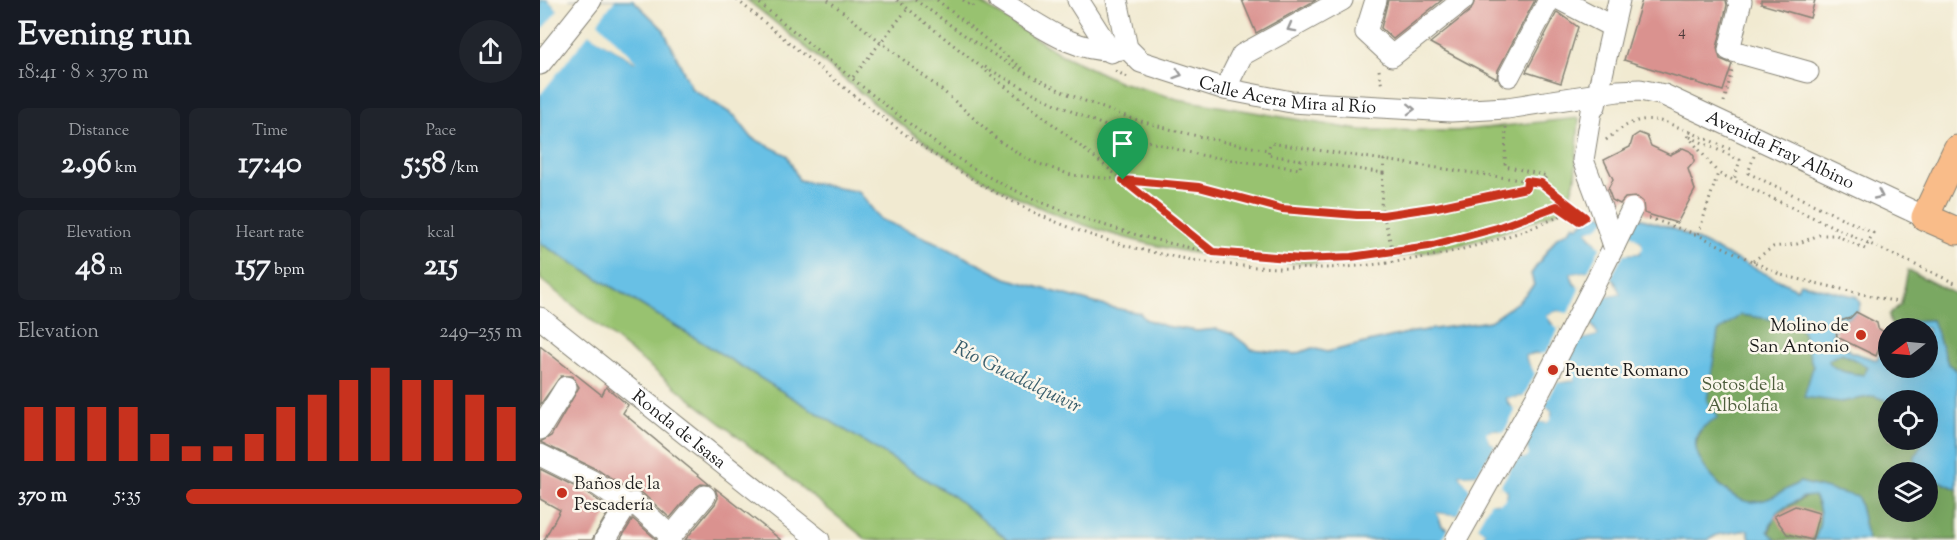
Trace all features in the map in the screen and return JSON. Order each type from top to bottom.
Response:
[{"type":"main road","points":[[1925,217],[1957,149]]},
{"type":"main road","name":"Avenida Fray Albino","points":[[1925,217],[1957,231]]},
{"type":"street","points":[[540,64],[591,0]]},
{"type":"street","name":"Calle Acera Mira al Río","points":[[999,0],[1051,33],[1092,50],[1119,50],[1141,62],[1225,89],[1291,102],[1451,111],[1507,108],[1597,94]]},
{"type":"street","points":[[1078,0],[1119,50]]},
{"type":"street","points":[[1117,0],[1119,50]]},
{"type":"street","points":[[1225,89],[1242,56],[1342,0]]},
{"type":"street","points":[[1376,0],[1366,32],[1392,56],[1463,0]]},
{"type":"street","points":[[1509,76],[1549,0]]},
{"type":"street","points":[[1561,0],[1611,26]]},
{"type":"street","points":[[1614,246],[1583,160],[1611,26],[1619,0]]},
{"type":"street","points":[[1738,0],[1741,1],[1729,50],[1808,72]]},
{"type":"street","name":"Avenida Fray Albino","points":[[1597,94],[1640,90],[1664,95],[1925,217]]},
{"type":"street","points":[[1456,540],[1542,387],[1614,246],[1636,212]]},
{"type":"street","name":"Ronda de Isasa","points":[[540,318],[819,540]]},
{"type":"street","points":[[541,426],[566,387]]},
{"type":"street","points":[[540,455],[592,481],[627,505]]},
{"type":"street","points":[[605,540],[627,505],[634,503],[641,507],[670,538],[705,496]]},
{"type":"path","points":[[736,0],[857,97],[962,172],[1040,215],[1127,245],[1220,263],[1278,269],[1334,267],[1405,259],[1473,246],[1523,231],[1567,213]]},
{"type":"path","points":[[755,0],[942,148],[994,179],[1096,224],[1164,243],[1213,252],[1301,259],[1393,252],[1473,236],[1557,206],[1579,221],[1585,217],[1541,183],[1270,144],[1268,155],[1383,173]]},
{"type":"path","points":[[828,0],[1015,152],[1043,166],[1071,175],[1199,187],[1282,209],[1335,214],[1383,215],[1437,207],[1526,188],[1527,181]]},
{"type":"path","points":[[897,0],[1213,252]]},
{"type":"path","points":[[915,0],[998,57],[1071,96],[1130,119],[1203,139],[1269,150]]},
{"type":"path","points":[[937,0],[1034,77]]},
{"type":"path","points":[[963,0],[972,7],[975,0]]},
{"type":"path","points":[[853,77],[908,8]]},
{"type":"path","points":[[1386,108],[1378,69],[1392,56]]},
{"type":"path","points":[[976,62],[1032,93],[1092,121],[1145,139],[1201,155],[1300,169],[1301,160]]},
{"type":"path","points":[[1719,121],[1732,73]]},
{"type":"path","points":[[1507,108],[1505,166],[1547,176],[1541,183]]},
{"type":"path","points":[[1607,138],[1633,122],[1648,117],[1720,145]]},
{"type":"path","points":[[1689,134],[1718,172],[1957,284]]},
{"type":"path","points":[[1689,134],[1740,160],[1734,180]]},
{"type":"path","points":[[1753,261],[1773,247],[1797,244],[1819,236],[1836,236],[1865,249],[1873,233],[1748,174],[1755,138]]},
{"type":"path","points":[[1384,160],[1383,215],[1393,252]]},
{"type":"path","points":[[1698,235],[1718,172]]},
{"type":"path","points":[[1636,212],[1698,235],[1781,275],[1897,302]]},
{"type":"green space","points":[[747,0],[977,0],[1060,54],[1120,82],[1177,99],[1359,130],[1456,131],[1579,118],[1575,179],[1566,208],[1497,234],[1455,246],[1388,258],[1320,263],[1252,260],[1185,252],[1119,236],[1054,213],[993,184],[911,132]]},
{"type":"green space","points":[[540,243],[953,496],[1008,540],[867,540],[540,279]]},
{"type":"green space","points":[[1908,270],[1957,295],[1957,371],[1948,364],[1938,336],[1938,318],[1890,318],[1889,315],[1901,304]]},
{"type":"green space","name":"Sotos de la Albolafia","points":[[1740,315],[1786,321],[1802,330],[1813,367],[1841,402],[1874,396],[1878,397],[1878,450],[1919,450],[1915,458],[1917,462],[1878,462],[1878,522],[1938,522],[1938,480],[1957,489],[1957,540],[1868,540],[1858,497],[1800,482],[1766,500],[1751,502],[1731,494],[1717,482],[1700,461],[1696,444],[1702,428],[1718,332]]},
{"type":"green space","points":[[1842,353],[1868,367],[1864,375],[1844,372],[1835,368],[1828,360]]},
{"type":"green space","points":[[1807,496],[1814,496],[1820,513],[1814,540],[1776,540],[1769,534],[1775,514]]},
{"type":"water","name":"Río Guadalquivir","points":[[540,0],[548,0],[573,23],[635,62],[571,0],[633,0],[663,29],[692,89],[735,116],[752,138],[787,155],[799,180],[859,192],[880,219],[935,242],[1006,278],[1109,307],[1140,313],[1145,319],[1165,326],[1197,331],[1217,329],[1232,334],[1252,349],[1296,354],[1312,348],[1327,352],[1407,333],[1490,321],[1519,301],[1534,285],[1531,274],[1557,237],[1569,231],[1574,224],[1577,227],[1594,214],[1639,218],[1672,228],[1797,289],[1800,283],[1857,297],[1860,304],[1858,311],[1850,317],[1836,319],[1839,321],[1832,334],[1851,352],[1877,360],[1878,358],[1878,378],[1938,378],[1938,336],[1948,364],[1957,371],[1957,489],[1938,480],[1938,462],[1916,462],[1914,458],[1918,450],[1938,450],[1938,390],[1878,390],[1878,397],[1874,396],[1841,402],[1804,397],[1813,367],[1802,330],[1786,321],[1740,315],[1718,332],[1707,401],[1718,417],[1702,429],[1696,439],[1696,448],[1704,467],[1728,492],[1745,501],[1767,499],[1800,482],[1858,497],[1868,540],[1814,540],[1820,518],[1819,507],[1814,496],[1803,497],[1777,512],[1768,531],[1776,540],[1750,540],[1748,530],[1717,535],[1708,540],[1481,540],[1485,532],[1457,515],[1437,513],[1442,526],[1465,540],[1008,540],[953,496],[540,243]],"holes":[[[1613,226],[1641,242],[1640,253],[1624,254],[1610,250],[1597,243],[1587,231]],[[1588,271],[1614,280],[1620,294],[1601,298],[1574,284],[1571,274]],[[1558,311],[1591,323],[1598,335],[1579,340],[1551,323],[1547,315]],[[1535,353],[1567,363],[1574,380],[1551,381],[1538,374],[1525,356]],[[1842,353],[1868,367],[1864,375],[1844,372],[1835,368],[1828,360]],[[1523,397],[1550,409],[1552,414],[1547,423],[1537,421],[1508,404],[1507,398]],[[1496,430],[1528,446],[1525,458],[1506,452],[1489,441],[1490,431]],[[1477,474],[1507,491],[1507,496],[1496,503],[1475,492],[1460,475]]]},
{"type":"pier","points":[[548,0],[552,0],[575,21],[623,52],[568,0],[615,0],[598,22],[637,63],[589,34],[540,95],[540,32],[558,10]]},
{"type":"pier","name":"Puente Romano","points":[[1613,213],[1620,213],[1631,234],[1641,242],[1643,248],[1639,253],[1624,254],[1611,277],[1620,294],[1600,298],[1588,321],[1598,335],[1579,340],[1567,363],[1574,374],[1574,380],[1557,383],[1545,405],[1551,411],[1551,419],[1547,423],[1536,421],[1525,442],[1529,455],[1525,458],[1517,458],[1501,485],[1507,491],[1506,499],[1500,503],[1491,502],[1477,527],[1485,532],[1481,540],[1478,540],[1481,533],[1455,518],[1442,516],[1445,524],[1468,540],[1442,540],[1448,530],[1436,513],[1457,515],[1470,490],[1460,475],[1477,474],[1495,446],[1489,441],[1486,433],[1493,430],[1504,432],[1515,411],[1507,398],[1523,397],[1535,374],[1525,356],[1546,353],[1558,330],[1546,315],[1558,311],[1568,313],[1579,289],[1571,274],[1588,271],[1600,247],[1587,231],[1598,227]],"holes":[[[1612,229],[1634,239],[1640,248],[1637,251],[1628,252],[1602,244],[1591,232]],[[1582,273],[1610,280],[1617,293],[1601,295],[1581,287],[1574,276]],[[1558,314],[1587,324],[1594,334],[1580,337],[1560,328],[1551,316]],[[1545,356],[1565,366],[1572,377],[1558,380],[1537,371],[1529,358]],[[1517,398],[1544,408],[1548,411],[1548,418],[1541,419],[1516,408],[1510,400]],[[1491,434],[1502,435],[1524,445],[1526,454],[1518,455],[1495,442]],[[1464,477],[1476,477],[1504,492],[1503,497],[1499,500],[1472,488]]]},
{"type":"building","points":[[1242,0],[1316,0],[1256,33]]},
{"type":"building","points":[[1388,0],[1442,0],[1393,39],[1381,28]]},
{"type":"building","points":[[1475,0],[1535,0],[1498,70],[1497,79],[1430,43],[1471,10]]},
{"type":"building","points":[[1642,0],[1726,0],[1727,5],[1717,48],[1720,59],[1732,64],[1723,91],[1624,60]]},
{"type":"building","points":[[1761,0],[1815,0],[1810,18],[1761,4]]},
{"type":"building","points":[[1557,12],[1578,27],[1561,83],[1526,72]]},
{"type":"building","points":[[1639,133],[1647,136],[1651,146],[1670,155],[1683,148],[1694,156],[1694,162],[1688,169],[1695,190],[1677,223],[1644,213],[1643,202],[1637,197],[1625,198],[1620,204],[1612,200],[1608,189],[1613,179],[1604,160],[1630,147],[1633,137]]},
{"type":"building","name":"Molino de San Antonio","points":[[1856,312],[1877,323],[1878,351],[1876,356],[1837,337],[1836,328],[1840,321],[1850,318]]},
{"type":"building","points":[[540,346],[602,395],[606,387],[611,391],[628,405],[623,413],[710,485],[701,484],[696,487],[670,518],[642,493],[629,491],[598,470],[540,442],[551,436],[579,387],[572,376],[561,376],[540,405]]},
{"type":"building","points":[[540,469],[586,492],[610,509],[592,540],[544,540],[560,510],[540,499]]},
{"type":"building","points":[[715,488],[781,540],[685,540],[715,504],[718,498]]},
{"type":"building","points":[[1795,506],[1819,513],[1812,540],[1787,534],[1774,516]]},
{"type":"building","points":[[633,519],[656,539],[656,540],[620,540]]},
{"type":"place","name":"Molino de San Antonio","points":[[1861,335]]},
{"type":"place","name":"Puente Romano","points":[[1553,370]]},
{"type":"place","name":"Baños de la Pescadería","points":[[562,493]]},
{"type":"route","points":[[1123,180],[1199,187],[1242,200],[1308,213],[1357,215],[1383,215],[1437,207],[1526,188],[1527,181],[1541,183],[1585,217],[1579,221],[1557,206],[1473,236],[1372,255],[1301,259],[1236,255],[1213,252],[1123,180]]}]
